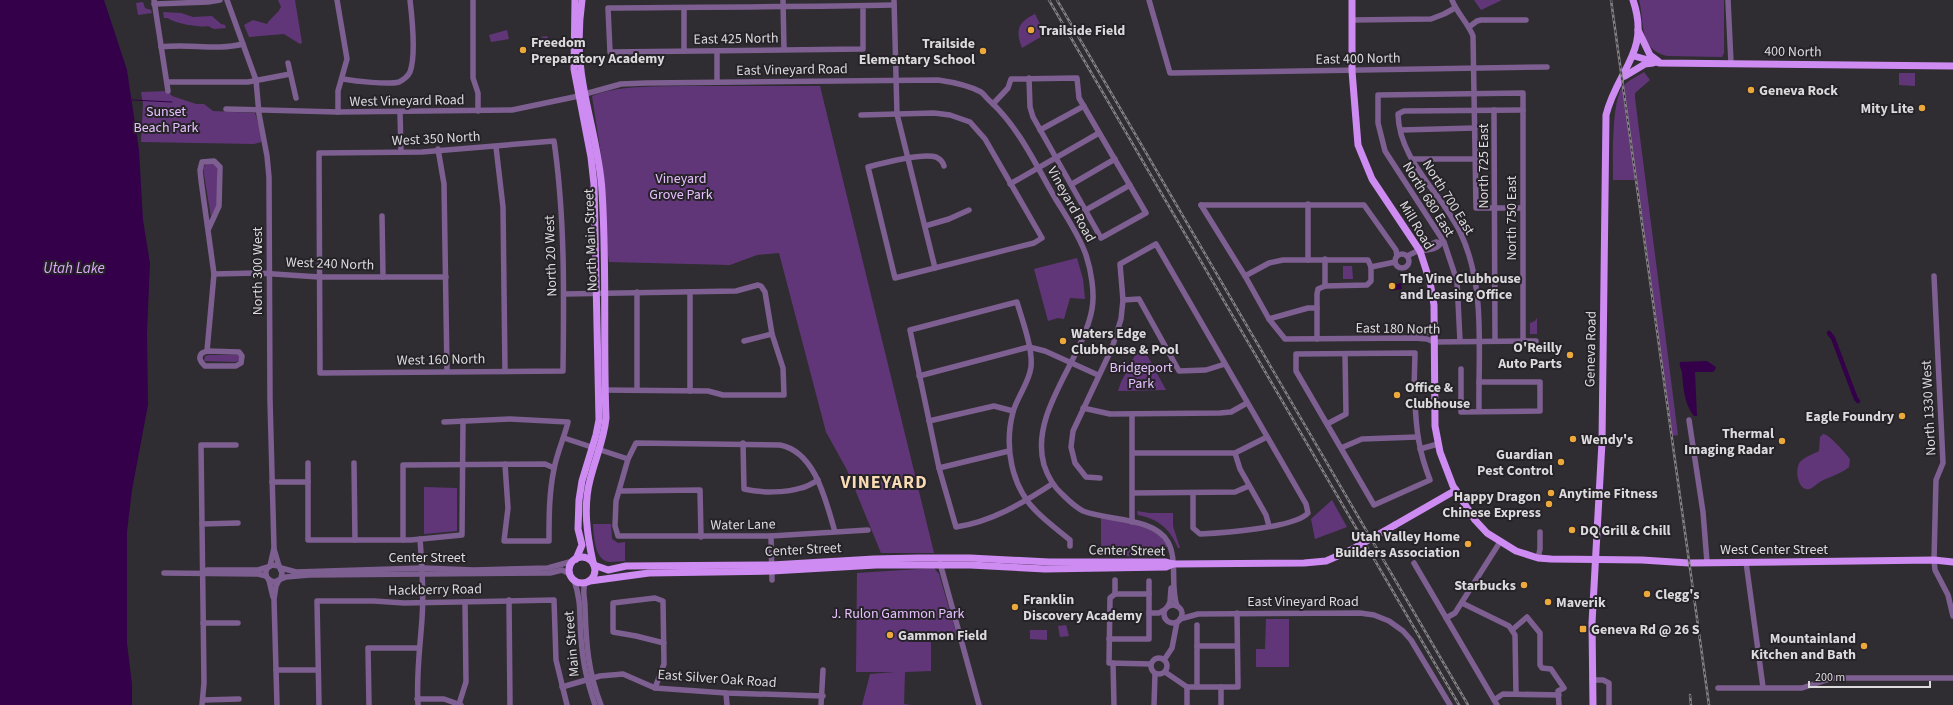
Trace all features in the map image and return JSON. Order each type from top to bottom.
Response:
[{"type":"main road","points":[[575,0],[574,69],[582,94]]},
{"type":"main road","name":"North Main Street","points":[[574,560],[582,545],[578,529],[579,500],[582,481],[596,447],[604,435],[606,418],[602,390],[594,184],[582,94],[579,42],[582,0]]},
{"type":"main road","name":"Mill Road","points":[[1352,0],[1352,71],[1358,145],[1372,178],[1420,251],[1430,282],[1434,305],[1435,419],[1438,444],[1447,472],[1456,490],[1475,520],[1487,533],[1500,542]]},
{"type":"main road","name":"Geneva Road","points":[[1593,705],[1592,623],[1602,442],[1606,115],[1610,100],[1634,56],[1638,30],[1636,10],[1633,0]]},
{"type":"main road","points":[[1638,30],[1650,54],[1659,62]]},
{"type":"main road","name":"400 North","points":[[1634,56],[1659,62],[1953,66]]},
{"type":"main road","points":[[1622,78],[1644,64],[1659,62]]},
{"type":"main road","name":"North Main Street","points":[[582,94],[599,160],[602,191],[605,292],[602,390]]},
{"type":"main road","name":"North Main Street","points":[[594,563],[586,519],[588,490],[596,447]]},
{"type":"main road","name":"Center Street","points":[[588,582],[649,573],[876,565],[940,561],[1166,562],[1183,564],[1304,563],[1326,561],[1349,551],[1456,490]]},
{"type":"main road","name":"West Center Street","points":[[1500,542],[1516,551],[1538,558],[1707,562],[1934,560],[1953,562]]},
{"type":"main road","points":[[586,557],[594,563],[596,573],[588,582],[572,577],[570,566],[574,560],[586,557]]},
{"type":"main road","name":"Center Street","points":[[940,561],[1045,569],[1166,567],[1173,564]]},
{"type":"main road","points":[[993,566],[995,563],[1015,564],[1019,561]]},
{"type":"main road","points":[[1040,562],[1045,569]]},
{"type":"main road","name":"Center Street","points":[[594,563],[608,570],[626,566],[772,568]]},
{"type":"street","points":[[168,91],[154,2],[220,0]]},
{"type":"street","name":"North 300 West","points":[[227,0],[256,80],[269,177],[272,482],[274,548],[280,567]]},
{"type":"street","points":[[337,0],[347,59],[343,79],[338,91],[338,112]]},
{"type":"street","points":[[343,79],[398,82],[406,78],[411,68],[412,52],[413,25],[410,0]]},
{"type":"street","points":[[473,0],[473,78],[478,93],[478,111]]},
{"type":"street","name":"East 400 North","points":[[1149,0],[1170,73],[1547,67]]},
{"type":"street","points":[[1452,0],[1455,8],[1469,27],[1473,36],[1476,208],[1522,208]]},
{"type":"street","points":[[1728,0],[1731,63]]},
{"type":"street","points":[[783,3],[784,50]]},
{"type":"street","points":[[684,51],[684,8],[783,3],[863,6],[894,3],[897,114],[935,268]]},
{"type":"street","name":"East 425 North","points":[[684,8],[608,8],[610,52],[717,52],[863,49],[863,6]]},
{"type":"street","points":[[1352,20],[1431,19],[1455,8]]},
{"type":"street","points":[[1469,27],[1481,20],[1526,20]]},
{"type":"street","points":[[161,47],[175,45],[212,47],[243,44]]},
{"type":"street","points":[[717,52],[717,82]]},
{"type":"street","points":[[288,63],[296,98]]},
{"type":"street","points":[[167,82],[256,80],[290,74]]},
{"type":"street","points":[[993,104],[1008,88],[1010,78],[1029,78],[1077,78],[1079,98],[1146,213],[1101,238],[1072,184],[1055,158],[1040,130],[1030,107],[1029,78]]},
{"type":"street","name":"East Vineyard Road","points":[[582,94],[632,83],[938,80],[958,83],[981,92],[993,104]]},
{"type":"street","name":"West Vineyard Road","points":[[226,109],[338,112],[512,110],[582,94]]},
{"type":"street","name":"North 750 East","points":[[1475,94],[1522,94],[1523,342]]},
{"type":"street","name":"North 680 East","points":[[1460,342],[1457,281],[1444,242],[1385,151],[1378,123],[1378,95],[1475,94]]},
{"type":"street","name":"Vineyard Road","points":[[993,104],[1013,126],[1038,168],[1075,233],[1086,255],[1090,272],[1093,307],[1088,328],[1050,408],[1042,429],[1041,448],[1044,466],[1052,484],[1068,500],[1082,510],[1100,516],[1132,522],[1160,532],[1168,542],[1173,564]]},
{"type":"street","points":[[1040,130],[1084,106]]},
{"type":"street","points":[[1475,110],[1522,110]]},
{"type":"street","name":"North 700 East","points":[[1475,110],[1404,111],[1398,114],[1404,146],[1460,233],[1470,259],[1475,280],[1479,342],[1479,411]]},
{"type":"street","name":"North 725 East","points":[[1494,110],[1495,342]]},
{"type":"street","points":[[400,112],[401,152]]},
{"type":"street","points":[[861,115],[934,113],[950,115],[970,122],[984,139],[1042,238],[1034,242],[895,278],[868,167],[908,158],[936,157],[943,162],[944,166]]},
{"type":"street","points":[[1400,130],[1475,128]]},
{"type":"street","points":[[1010,184],[1099,133]]},
{"type":"street","name":"West 350 North","points":[[319,277],[319,153],[422,152],[438,149],[496,147],[554,141]]},
{"type":"street","name":"North 20 West","points":[[554,141],[559,178],[564,294],[563,371]]},
{"type":"street","points":[[496,147],[503,207],[505,371]]},
{"type":"street","points":[[438,149],[444,184],[447,371]]},
{"type":"street","points":[[1072,184],[1115,159]]},
{"type":"street","points":[[1412,159],[1475,159]]},
{"type":"street","points":[[207,351],[214,274],[208,230],[200,165],[205,161],[214,160],[220,167],[219,206],[208,230]]},
{"type":"street","points":[[1086,210],[1130,185]]},
{"type":"street","points":[[1308,204],[1308,260]]},
{"type":"street","points":[[1317,308],[1308,308],[1269,319],[1245,276],[1201,205],[1364,205],[1396,250],[1396,259],[1399,268],[1406,267],[1409,261],[1407,256]]},
{"type":"street","points":[[925,226],[950,219],[969,210]]},
{"type":"street","points":[[382,216],[383,277]]},
{"type":"street","points":[[1100,478],[1086,477],[1075,463],[1071,447],[1073,431],[1112,348],[1121,319],[1123,300],[1120,264],[1156,244],[1191,301],[1245,400],[1306,504],[1308,513],[1304,517],[1291,522],[1223,533],[1200,534],[1193,528],[1193,493]]},
{"type":"street","points":[[1371,267],[1396,259],[1401,254],[1407,256],[1420,251]]},
{"type":"street","points":[[1325,259],[1325,286]]},
{"type":"street","points":[[1245,276],[1269,263],[1283,260],[1368,260],[1371,267],[1371,281],[1367,285],[1325,286],[1318,289],[1318,339]]},
{"type":"street","name":"West 240 North","points":[[214,274],[269,273],[319,277],[446,277]]},
{"type":"street","name":"North 1330 West","points":[[1934,276],[1943,463],[1936,480],[1934,560],[1935,570],[1948,595],[1953,616]]},
{"type":"street","name":"West 160 North","points":[[319,277],[320,373],[563,371]]},
{"type":"street","points":[[564,294],[597,292],[736,292],[758,285],[761,286],[765,292],[772,334],[783,368],[784,395],[723,395],[708,391],[602,390]]},
{"type":"street","points":[[637,292],[637,390]]},
{"type":"street","points":[[690,292],[690,391]]},
{"type":"street","points":[[1123,300],[1139,299],[1179,371],[1206,370],[1225,364]]},
{"type":"street","points":[[1052,484],[1027,499],[991,518],[971,525],[956,527],[939,468],[910,330],[1017,302],[1029,347],[1031,366],[1030,375],[1013,411],[1009,451],[1016,480],[1027,499],[1036,511],[1070,540],[1070,546]]},
{"type":"street","name":"East 180 North","points":[[1269,319],[1285,340],[1418,338],[1434,342],[1536,341]]},
{"type":"street","name":"East 180 North","points":[[1414,333],[1434,332]]},
{"type":"street","points":[[744,342],[772,334]]},
{"type":"street","points":[[919,376],[1029,347],[1045,351],[1098,375]]},
{"type":"street","points":[[207,351],[239,352],[242,356],[241,363],[236,366],[205,366],[202,363],[200,356],[202,352],[207,351]]},
{"type":"street","points":[[1414,390],[1415,353],[1296,354],[1296,371],[1374,505],[1430,480],[1417,437],[1415,400]]},
{"type":"street","points":[[1327,424],[1346,414],[1345,354]]},
{"type":"street","points":[[1461,369],[1461,412],[1540,411],[1540,382],[1478,382]]},
{"type":"street","points":[[1083,408],[1110,414],[1220,413],[1231,412],[1245,400]]},
{"type":"street","points":[[929,421],[994,406],[1013,411]]},
{"type":"street","points":[[1132,414],[1132,522]]},
{"type":"street","points":[[444,422],[510,419],[568,422],[554,468],[549,496],[549,541],[504,541],[508,508],[505,464]]},
{"type":"street","points":[[308,463],[308,540],[403,540],[462,535],[463,420]]},
{"type":"street","points":[[1689,420],[1703,512],[1707,562]]},
{"type":"street","points":[[1133,453],[1235,453],[1267,437]]},
{"type":"street","points":[[1341,448],[1362,439],[1417,437]]},
{"type":"street","points":[[564,438],[596,447],[628,459]]},
{"type":"street","points":[[701,537],[700,490],[620,491],[628,459],[636,443],[743,443],[791,447],[805,460],[818,480],[835,532]]},
{"type":"street","points":[[743,443],[744,489],[752,491],[789,490],[802,488],[818,480]]},
{"type":"street","points":[[1420,449],[1438,444]]},
{"type":"street","points":[[236,445],[201,445],[203,702],[239,698]]},
{"type":"street","points":[[939,468],[1009,451]]},
{"type":"street","points":[[1235,453],[1240,469],[1266,515],[1269,526]]},
{"type":"street","points":[[354,463],[355,540]]},
{"type":"street","points":[[403,540],[403,465],[545,464],[554,468]]},
{"type":"street","points":[[272,482],[308,482]]},
{"type":"street","points":[[1133,493],[1235,492],[1249,486]]},
{"type":"street","name":"Water Lane","points":[[620,491],[616,501],[615,526],[618,536],[771,536],[868,530]]},
{"type":"street","points":[[202,524],[238,523]]},
{"type":"street","points":[[1538,558],[1540,549],[1540,532]]},
{"type":"street","points":[[771,536],[772,580]]},
{"type":"street","points":[[420,539],[423,571],[422,618],[418,648],[417,702],[444,699],[460,704],[466,682],[465,602]]},
{"type":"street","points":[[1446,618],[1455,613],[1500,542]]},
{"type":"street","name":"North 300 West","points":[[269,566],[274,548]]},
{"type":"street","name":"Center Street","points":[[280,567],[296,572],[474,570],[548,568],[574,560]]},
{"type":"street","points":[[940,561],[979,705]]},
{"type":"street","points":[[1746,562],[1763,687]]},
{"type":"street","points":[[1414,563],[1495,703],[1503,694],[1559,695]]},
{"type":"street","points":[[1164,660],[1172,648],[1178,620],[1182,613],[1178,607],[1173,564]]},
{"type":"street","points":[[1173,564],[1170,572],[1171,593],[1164,612],[1170,622],[1173,638]]},
{"type":"street","points":[[202,573],[207,570],[258,570],[269,566],[280,567],[282,573],[276,586],[274,599],[277,705]]},
{"type":"street","points":[[269,566],[265,572],[274,599]]},
{"type":"street","name":"Center Street","points":[[280,579],[308,575],[423,571],[550,573],[562,570],[572,577]]},
{"type":"street","points":[[164,573],[258,574],[274,582],[280,579]]},
{"type":"street","name":"Main Street","points":[[572,577],[580,600],[581,636],[595,705]]},
{"type":"street","points":[[1114,705],[1109,639],[1109,600],[1115,594],[1115,580]]},
{"type":"street","points":[[1109,639],[1149,639],[1149,580]]},
{"type":"street","name":"Main Street","points":[[588,582],[583,592],[585,602],[589,679],[601,705]]},
{"type":"street","points":[[1115,594],[1149,594]]},
{"type":"street","points":[[655,688],[664,664],[664,643],[663,601],[655,598],[613,603],[613,632],[664,643]]},
{"type":"street","points":[[509,600],[510,705]]},
{"type":"street","name":"Hackberry Road","points":[[318,670],[317,601],[465,602],[554,600],[554,643],[562,687]]},
{"type":"street","points":[[1462,603],[1509,626],[1515,635],[1516,694]]},
{"type":"street","name":"East Vineyard Road","points":[[1149,614],[1164,612],[1178,607],[1187,612],[1198,614],[1360,613],[1374,615],[1389,621],[1403,631],[1412,640],[1450,705]]},
{"type":"street","points":[[1165,672],[1187,687],[1238,687],[1237,613]]},
{"type":"street","name":"East Vineyard Road","points":[[1170,622],[1198,614]]},
{"type":"street","points":[[1512,630],[1527,617],[1540,633],[1540,665],[1542,668],[1551,668],[1564,688],[1558,692],[1559,705]]},
{"type":"street","points":[[203,623],[238,623]]},
{"type":"street","points":[[1197,625],[1197,687]]},
{"type":"street","points":[[1197,646],[1237,646]]},
{"type":"street","points":[[369,705],[368,648],[418,648]]},
{"type":"street","points":[[1111,663],[1151,664],[1157,658],[1164,660],[1167,666],[1165,672],[1160,675],[1155,674]]},
{"type":"street","points":[[1151,664],[1152,670],[1155,674],[1154,705]]},
{"type":"street","points":[[276,670],[318,670],[319,705]]},
{"type":"street","points":[[821,705],[823,696],[823,670]]},
{"type":"street","name":"East Silver Oak Road","points":[[562,687],[589,679],[613,674],[623,674],[655,688],[823,696]]},
{"type":"street","points":[[1718,688],[1802,688],[1833,678],[1953,678]]},
{"type":"street","points":[[1592,680],[1603,680],[1608,683],[1609,705]]},
{"type":"street","points":[[562,687],[567,705]]},
{"type":"street","points":[[1187,687],[1187,705]]},
{"type":"street","points":[[1221,705],[1222,687]]},
{"type":"street","points":[[726,692],[727,705]]},
{"type":"green space","points":[[278,0],[295,0],[302,43],[300,44],[284,34],[249,37],[244,25],[253,20],[267,24],[281,7]]},
{"type":"green space","points":[[1474,0],[1502,0],[1481,10]]},
{"type":"green space","points":[[1639,0],[1724,0],[1724,53],[1722,57],[1667,56],[1658,53],[1651,48],[1644,34]]},
{"type":"green space","points":[[143,2],[145,8],[151,10],[152,13],[138,15],[136,3]]},
{"type":"green space","points":[[163,12],[181,13],[193,17],[212,16],[221,24],[225,25],[226,28],[214,29],[208,26],[187,25],[164,18]]},
{"type":"green space","name":"Trailside Field","points":[[1035,14],[1044,35],[1022,48],[1019,36],[1020,27],[1025,20]]},
{"type":"green space","points":[[507,30],[509,39],[491,42],[489,35]]},
{"type":"green space","points":[[547,36],[551,44],[545,46],[541,37]]},
{"type":"green space","points":[[1644,72],[1650,80],[1635,93],[1635,98],[1678,435],[1672,436],[1636,180],[1613,180],[1613,145],[1617,102],[1624,85]]},
{"type":"green space","points":[[1899,73],[1915,73],[1915,86],[1899,85]]},
{"type":"green space","name":"Vineyard Grove Park","points":[[681,86],[820,86],[934,553],[881,553],[847,470],[826,432],[779,253],[757,255],[730,265],[609,262],[606,240],[602,161],[592,96],[603,92],[625,88]]},
{"type":"green space","name":"Sunset Beach Park","points":[[168,91],[172,96],[196,104],[204,104],[213,111],[255,113],[263,140],[254,144],[141,142],[143,104],[141,92]]},
{"type":"green space","points":[[206,164],[214,164],[217,167],[217,205],[211,217],[203,168]]},
{"type":"green space","points":[[1077,258],[1083,279],[1085,299],[1070,298],[1064,319],[1058,318],[1048,321],[1034,269]]},
{"type":"green space","points":[[1343,266],[1352,266],[1353,279],[1343,279]]},
{"type":"green space","points":[[1537,318],[1537,334],[1530,334],[1530,323],[1535,321]]},
{"type":"green space","name":"Bridgeport Park","points":[[1141,344],[1166,390],[1118,391],[1121,382]]},
{"type":"green space","points":[[238,355],[240,357],[239,361],[235,362],[204,361],[205,356]]},
{"type":"green space","points":[[1823,434],[1833,440],[1850,459],[1849,467],[1811,489],[1803,488],[1797,473],[1798,465],[1804,459],[1819,451],[1820,437]]},
{"type":"green space","points":[[424,487],[457,488],[457,531],[424,534]]},
{"type":"green space","points":[[1332,500],[1347,527],[1315,539],[1311,519]]},
{"type":"green space","points":[[1137,511],[1149,513],[1173,513],[1173,526],[1180,548],[1178,548],[1171,535],[1163,526],[1152,519],[1138,515]]},
{"type":"green space","points":[[1101,516],[1152,528],[1168,542],[1164,556],[1101,556]]},
{"type":"green space","points":[[593,524],[611,524],[612,539],[618,543],[625,542],[625,561],[610,562],[605,561],[601,557],[596,547]]},
{"type":"green space","name":"J. Rulon Gammon Park","points":[[934,568],[939,574],[958,639],[931,639],[931,671],[905,672],[904,704],[911,705],[862,705],[870,674],[895,672],[856,672],[857,573]]},
{"type":"green space","points":[[1266,619],[1289,619],[1289,667],[1256,667],[1256,649],[1265,649]]},
{"type":"green space","points":[[1066,625],[1069,636],[1060,637],[1058,626]]},
{"type":"green space","points":[[1030,630],[1047,630],[1047,640],[1030,639]]},
{"type":"water","name":"Utah Lake","points":[[0,0],[104,0],[127,70],[139,150],[143,220],[150,263],[147,333],[148,405],[132,490],[127,532],[127,643],[132,684],[132,705],[0,705]]},
{"type":"water","points":[[1401,283],[1402,289],[1391,291],[1390,286]]},
{"type":"water","points":[[1707,361],[1716,367],[1713,372],[1695,372],[1697,416],[1694,416],[1686,400],[1680,362]]},
{"type":"waterway","points":[[132,100],[172,102]]},
{"type":"waterway","points":[[1829,333],[1833,338],[1858,401]]},
{"type":"railway","points":[[1049,0],[1459,705]]},
{"type":"railway","points":[[1057,0],[1468,705]]},
{"type":"railway","points":[[1611,0],[1709,705]]},
{"type":"railway","points":[[1690,695],[1691,705]]},
{"type":"place","name":"Trailside Field","points":[[1031,30]]},
{"type":"place","name":"Freedom Preparatory Academy","points":[[523,50]]},
{"type":"place","name":"Trailside Elementary School","points":[[983,51]]},
{"type":"place","name":"Geneva Rock","points":[[1751,90]]},
{"type":"place","name":"Mity Lite","points":[[1922,108]]},
{"type":"place","name":"The Vine Clubhouse and Leasing Office","points":[[1392,286]]},
{"type":"place","name":"Waters Edge Clubhouse & Pool","points":[[1063,341]]},
{"type":"place","name":"O'Reilly Auto Parts","points":[[1570,355]]},
{"type":"place","name":"Office & Clubhouse","points":[[1397,395]]},
{"type":"place","name":"Eagle Foundry","points":[[1902,416]]},
{"type":"place","name":"Wendy's","points":[[1573,439]]},
{"type":"place","name":"Thermal Imaging Radar","points":[[1782,441]]},
{"type":"place","name":"Guardian Pest Control","points":[[1561,462]]},
{"type":"place","name":"Anytime Fitness","points":[[1551,493]]},
{"type":"place","name":"Happy Dragon Chinese Express","points":[[1549,504]]},
{"type":"place","name":"DQ Grill & Chill","points":[[1572,530]]},
{"type":"place","name":"Utah Valley Home Builders Association","points":[[1468,544]]},
{"type":"place","name":"Starbucks","points":[[1524,585]]},
{"type":"place","name":"Clegg's","points":[[1647,594]]},
{"type":"place","name":"Maverik","points":[[1548,602]]},
{"type":"place","name":"Franklin Discovery Academy","points":[[1015,607]]},
{"type":"place","name":"Geneva Rd @ 26 S","points":[[1583,629]]},
{"type":"place","name":"Gammon Field","points":[[890,635]]},
{"type":"place","name":"Mountainland Kitchen and Bath","points":[[1864,646]]},
{"type":"district","name":"VINEYARD","points":[[884,482]]}]
